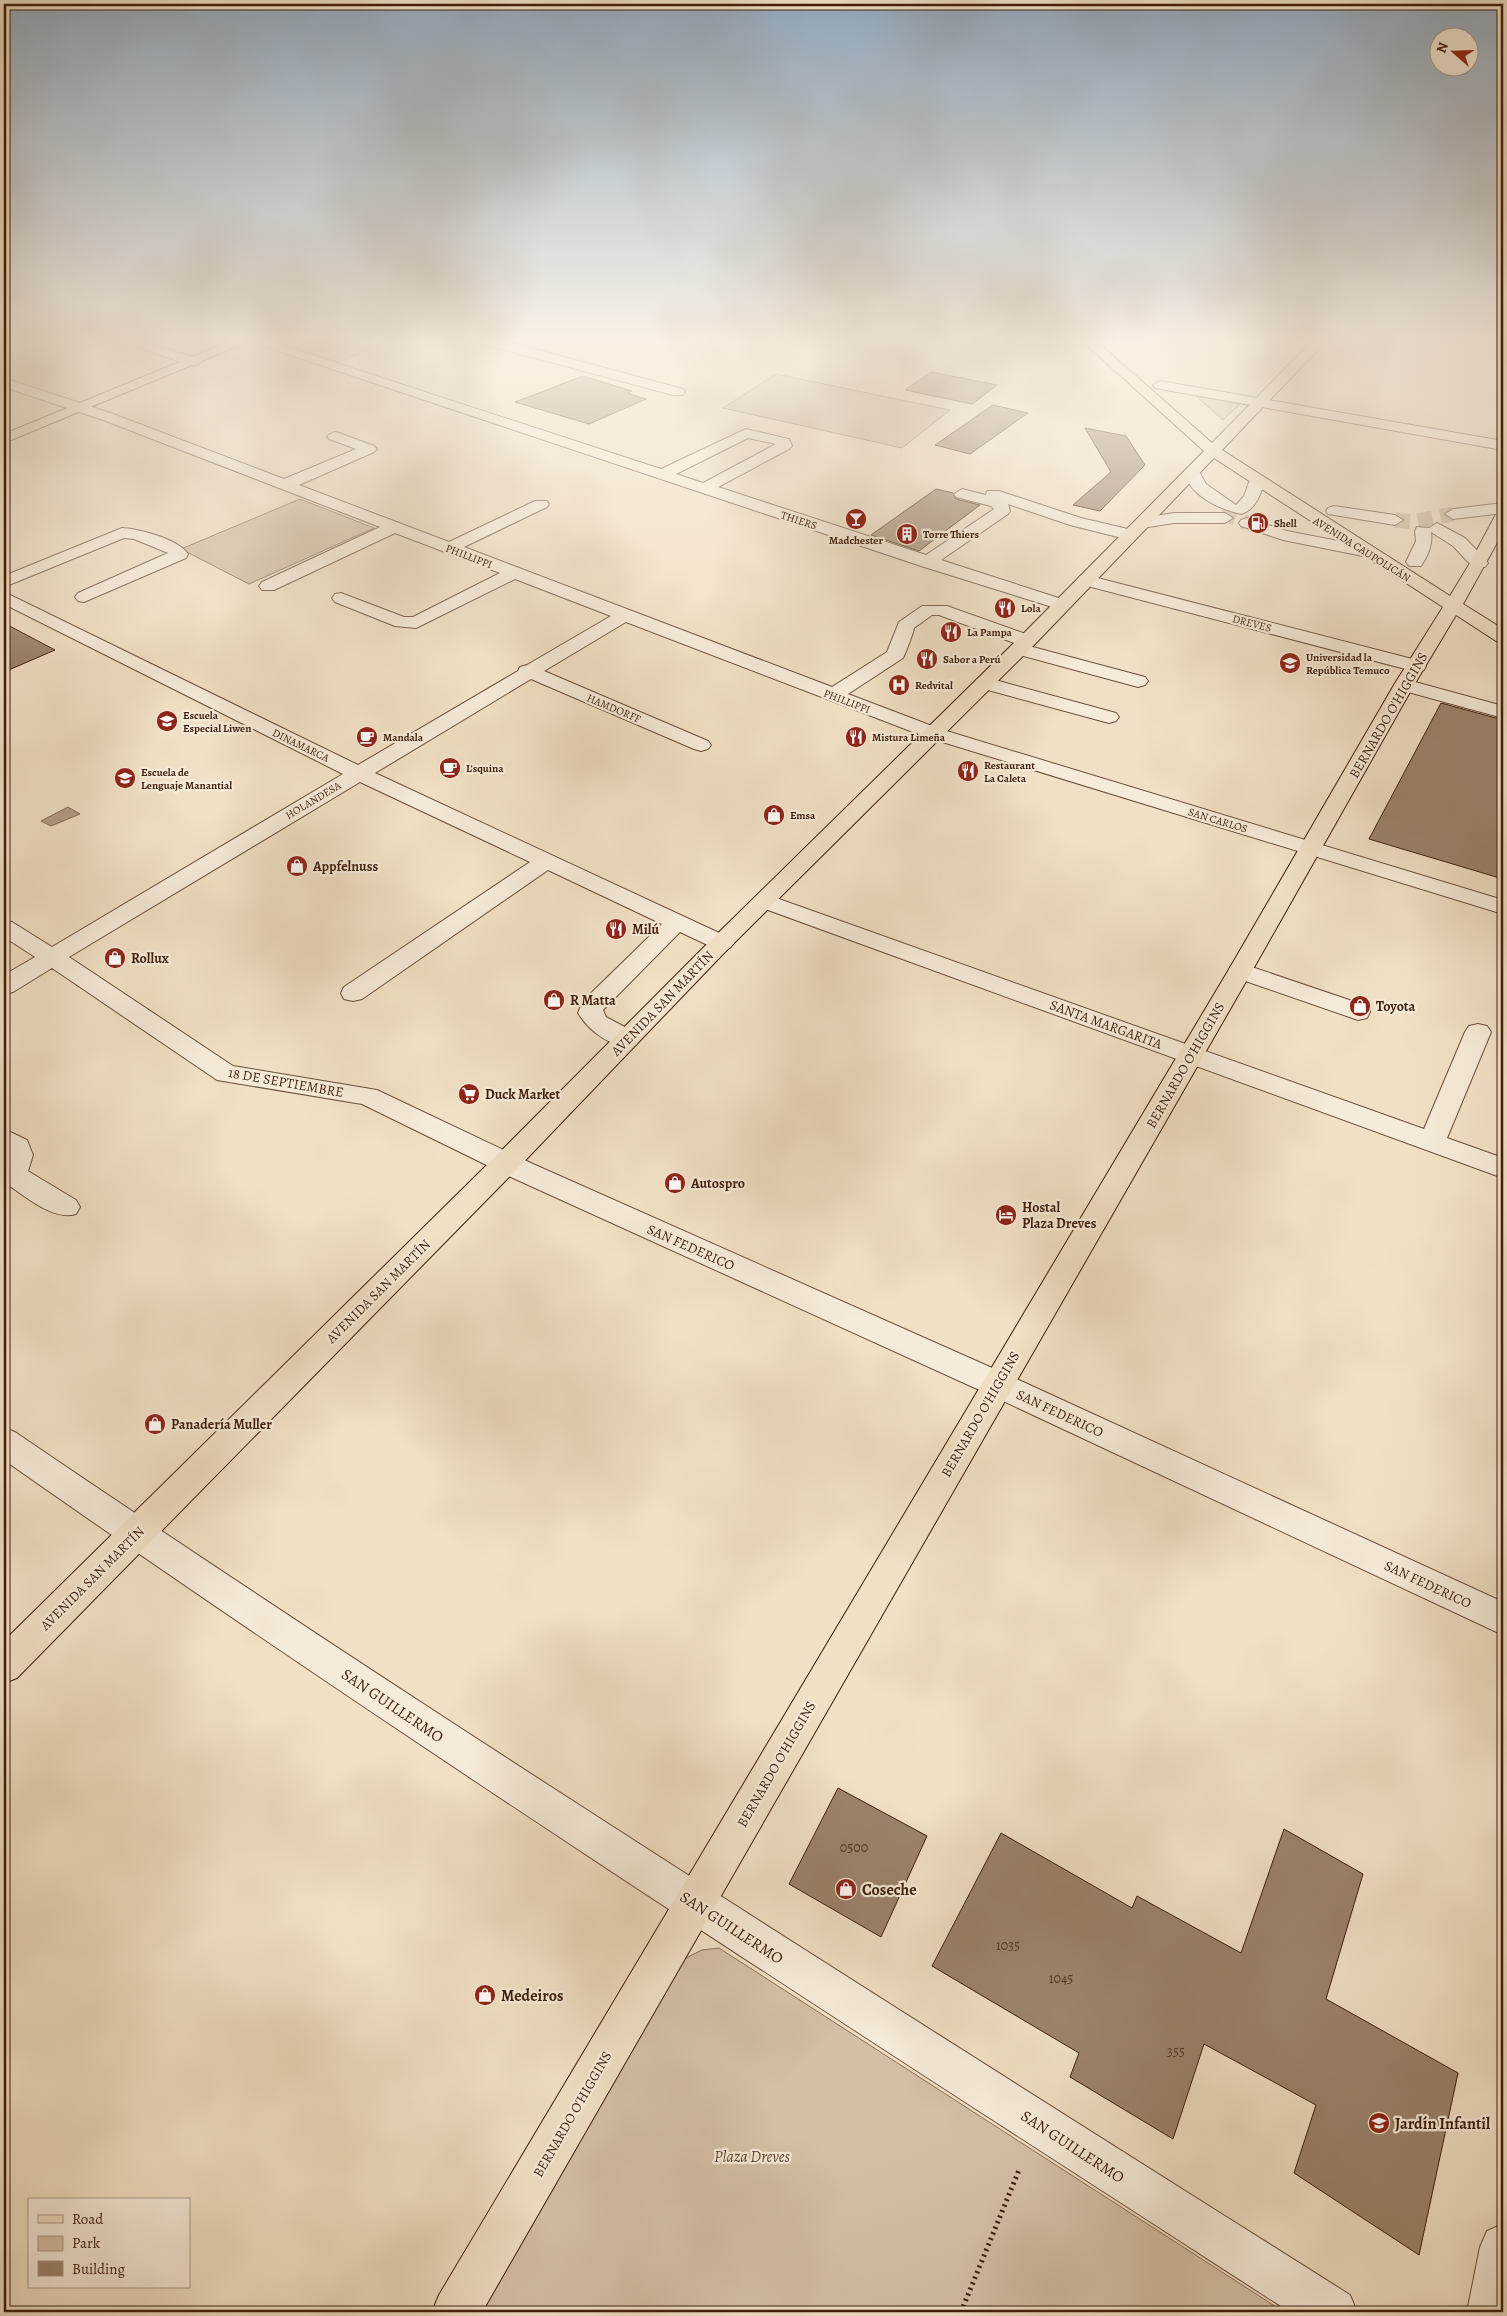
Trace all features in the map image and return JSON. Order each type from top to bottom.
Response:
[{"type":"main road","name":"AVENIDA SAN MARTÍN","points":[[4,1666],[506,1163],[722,942],[1023,645],[1214,448]]},
{"type":"main road","name":"AVENIDA CAUPOLICÁN","points":[[1221,448],[1257,480],[1368,552],[1463,598]]},
{"type":"main road","name":"AVENIDA CAUPOLICÁN","points":[[1223,448],[1288,482]]},
{"type":"main road","name":"AVENIDA CAUPOLICÁN","points":[[1319,501],[1367,531]]},
{"type":"main road","name":"BERNARDO O'HIGGINS","points":[[456,2312],[1240,971],[1404,685],[1463,598],[1503,516]]},
{"type":"main road","name":"AVENIDA CAUPOLICÁN","points":[[1399,552],[1431,572]]},
{"type":"main road","name":"AVENIDA CAUPOLICÁN","points":[[1446,581],[1503,637]]},
{"type":"street","name":"PHILLIPPI","points":[[188,448],[622,616],[933,733]]},
{"type":"street","points":[[284,485],[369,449],[367,448]]},
{"type":"street","name":"THIERS","points":[[583,448],[1062,605]]},
{"type":"street","points":[[663,474],[714,448]]},
{"type":"street","points":[[705,488],[780,448]]},
{"type":"street","points":[[1192,471],[1195,482],[1235,514],[1283,535],[1368,552]]},
{"type":"street","points":[[993,494],[1076,522],[1136,529],[1174,518],[1235,514],[1252,497],[1257,480]]},
{"type":"street","points":[[927,562],[1002,511],[1002,507],[997,503],[962,494]]},
{"type":"street","points":[[449,548],[541,504]]},
{"type":"street","points":[[1453,514],[1503,508]]},
{"type":"street","points":[[1334,511],[1395,520]]},
{"type":"street","points":[[268,586],[394,527]]},
{"type":"street","points":[[1415,562],[1430,530],[1458,542],[1479,562]]},
{"type":"street","points":[[4,582],[122,533],[137,534],[178,551],[180,554],[84,597]]},
{"type":"street","points":[[341,598],[401,622],[416,623],[513,573]]},
{"type":"street","name":"DREVES","points":[[1086,580],[1417,666]]},
{"type":"street","name":"DINAMARCA","points":[[4,597],[357,773],[722,942]]},
{"type":"street","points":[[833,695],[896,654],[898,645],[905,634],[905,626],[928,610],[941,610],[1023,645],[1138,681]]},
{"type":"street","name":"HOLANDESA","points":[[4,986],[527,671],[622,616]]},
{"type":"street","name":"HAMDORFF","points":[[527,671],[701,745]]},
{"type":"street","points":[[984,683],[1109,718]]},
{"type":"street","points":[[1404,685],[1503,712]]},
{"type":"street","name":"SAN CARLOS","points":[[933,733],[1503,907]]},
{"type":"street","points":[[354,993],[547,861]]},
{"type":"street","name":"SANTA MARGARITA","points":[[764,901],[1503,1168]]},
{"type":"street","points":[[627,1039],[597,1023],[590,1013],[592,1007],[677,922]]},
{"type":"street","name":"18 DE SEPTIEMBRE","points":[[4,927],[51,956],[226,1074],[368,1096],[506,1163]]},
{"type":"street","points":[[1240,971],[1358,1012]]},
{"type":"street","points":[[1432,1142],[1478,1032]]},
{"type":"street","points":[[4,1138],[17,1147],[20,1155],[14,1171],[18,1178],[66,1207]]},
{"type":"street","name":"SAN FEDERICO","points":[[506,1163],[997,1384],[1503,1619]]},
{"type":"street","name":"SAN GUILLERMO","points":[[4,1442],[136,1534],[695,1904],[1334,2312]]},
{"type":"street","points":[[1491,2312],[1503,2247]]},
{"type":"path","points":[[961,2312],[1019,2170]]},
{"type":"green space","points":[[300,499],[374,528],[249,584],[181,549]]},
{"type":"green space","name":"Plaza Dreves","points":[[719,1948],[1284,2312],[480,2312],[684,1959],[702,1950]]},
{"type":"shaded area","points":[[68,807],[80,814],[51,826],[41,821]]},
{"type":"building","points":[[947,448],[978,448],[970,454]]},
{"type":"building","points":[[1097,448],[1134,448],[1145,465],[1100,511],[1073,505],[1111,472]]},
{"type":"building","points":[[936,489],[953,493],[956,499],[980,505],[919,551],[871,535]]},
{"type":"building","points":[[4,623],[55,650],[4,672]]},
{"type":"building","points":[[1441,703],[1503,720],[1503,879],[1369,839]]},
{"type":"building","points":[[838,1788],[927,1836],[881,1937],[789,1884]]},
{"type":"building","points":[[1284,1829],[1363,1874],[1326,1999],[1458,2073],[1419,2255],[1294,2173],[1316,2105],[1204,2044],[1173,2139],[1070,2077],[1079,2053],[932,1966],[1001,1833],[1132,1908],[1137,1896],[1241,1953]]},
{"type":"tunnel","points":[[1228,506],[1233,517],[1247,523]]},
{"type":"tunnel","points":[[1395,520],[1412,522],[1453,514]]},
{"type":"place","name":"Madchester","points":[[856,519]]},
{"type":"place","name":"Shell","points":[[1258,523]]},
{"type":"place","name":"Torre Thiers","points":[[907,534]]},
{"type":"place","name":"Lola","points":[[1005,608]]},
{"type":"place","name":"La Pampa","points":[[951,632]]},
{"type":"place","name":"Sabor a Perú","points":[[927,659]]},
{"type":"place","name":"Universidad la República Temuco","points":[[1290,663]]},
{"type":"place","name":"Redvital","points":[[899,685]]},
{"type":"place","name":"Escuela Especial Liwen","points":[[167,721]]},
{"type":"place","name":"Mandala","points":[[367,737]]},
{"type":"place","name":"Mistura Limeña","points":[[856,737]]},
{"type":"place","name":"L'squina","points":[[450,768]]},
{"type":"place","name":"Restaurant La Caleta","points":[[968,771]]},
{"type":"place","name":"Escuela de Lenguaje Manantial","points":[[125,778]]},
{"type":"place","name":"Emsa","points":[[774,815]]},
{"type":"place","name":"Appfelnuss","points":[[297,866]]},
{"type":"place","name":"Milú","points":[[616,929]]},
{"type":"place","name":"Rollux","points":[[115,958]]},
{"type":"place","name":"R Matta","points":[[554,1000]]},
{"type":"place","name":"Toyota","points":[[1360,1006]]},
{"type":"place","name":"Duck Market","points":[[469,1094]]},
{"type":"place","name":"Autospro","points":[[675,1183]]},
{"type":"place","name":"Hostal Plaza Dreves","points":[[1006,1215]]},
{"type":"place","name":"Panadería Muller","points":[[155,1424]]},
{"type":"place","name":"Coseche","points":[[846,1889]]},
{"type":"place","name":"Medeiros","points":[[485,1995]]},
{"type":"place","name":"Jardín Infantil","points":[[1379,2123]]}]
